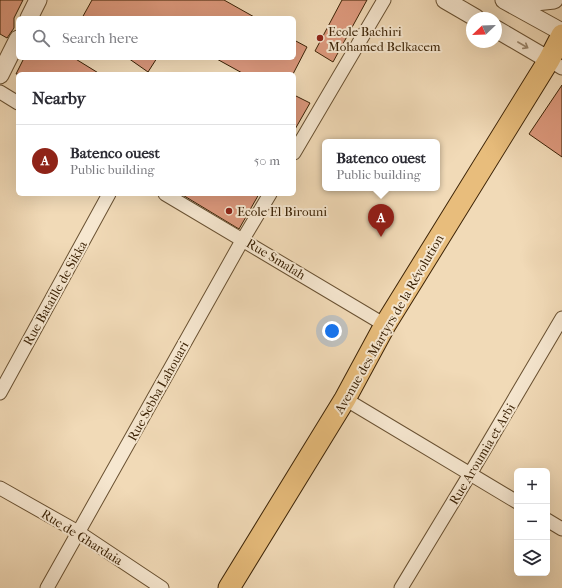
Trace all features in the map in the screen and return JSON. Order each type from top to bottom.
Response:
[{"type":"main road","name":"Avenue des Martyrs de la Révolution","points":[[229,588],[345,399],[385,325],[556,64],[562,35]]},
{"type":"street","points":[[30,16],[38,0]]},
{"type":"street","points":[[296,150],[384,0]]},
{"type":"street","points":[[445,0],[466,12]]},
{"type":"street","points":[[504,0],[562,32]]},
{"type":"street","points":[[512,0],[526,3],[554,0]]},
{"type":"street","points":[[502,33],[556,64]]},
{"type":"street","points":[[0,76],[16,43]]},
{"type":"street","points":[[0,92],[16,102]]},
{"type":"street","name":"Rue Bataille de Sikka","points":[[0,393],[108,196]]},
{"type":"street","name":"Rue Smalah","points":[[169,196],[385,325]]},
{"type":"street","name":"Rue Sebba Lahouari","points":[[47,588],[243,239],[269,196]]},
{"type":"street","name":"Rue Aroumia et Arbi","points":[[401,588],[562,318]]},
{"type":"street","points":[[345,399],[514,500]]},
{"type":"street","name":"Rue de Ghardaia","points":[[0,488],[78,532],[162,588]]},
{"type":"street","points":[[550,522],[562,529]]},
{"type":"building","points":[[0,0],[23,0],[14,18],[14,28],[7,38],[0,34]]},
{"type":"building","points":[[92,0],[224,0],[252,16],[83,16]]},
{"type":"building","points":[[342,0],[367,0],[333,62],[315,51]]},
{"type":"building","points":[[296,41],[307,47],[294,72],[240,72],[219,60],[296,60]]},
{"type":"building","points":[[23,60],[77,60],[97,72],[17,72]]},
{"type":"building","points":[[131,60],[156,60],[148,72]]},
{"type":"building","points":[[562,85],[562,157],[529,134]]},
{"type":"building","points":[[296,96],[310,103],[296,128]]},
{"type":"building","name":"Ecole El Birouni","points":[[184,196],[258,196],[239,229]]},
{"type":"place","name":"Ecole Bachiri Mohamed Belkacem","points":[[320,38]]},
{"type":"place","name":"Ecole El Birouni","points":[[229,211]]},
{"type":"place","name":"Batenco ouest","points":[[381,237]]}]
